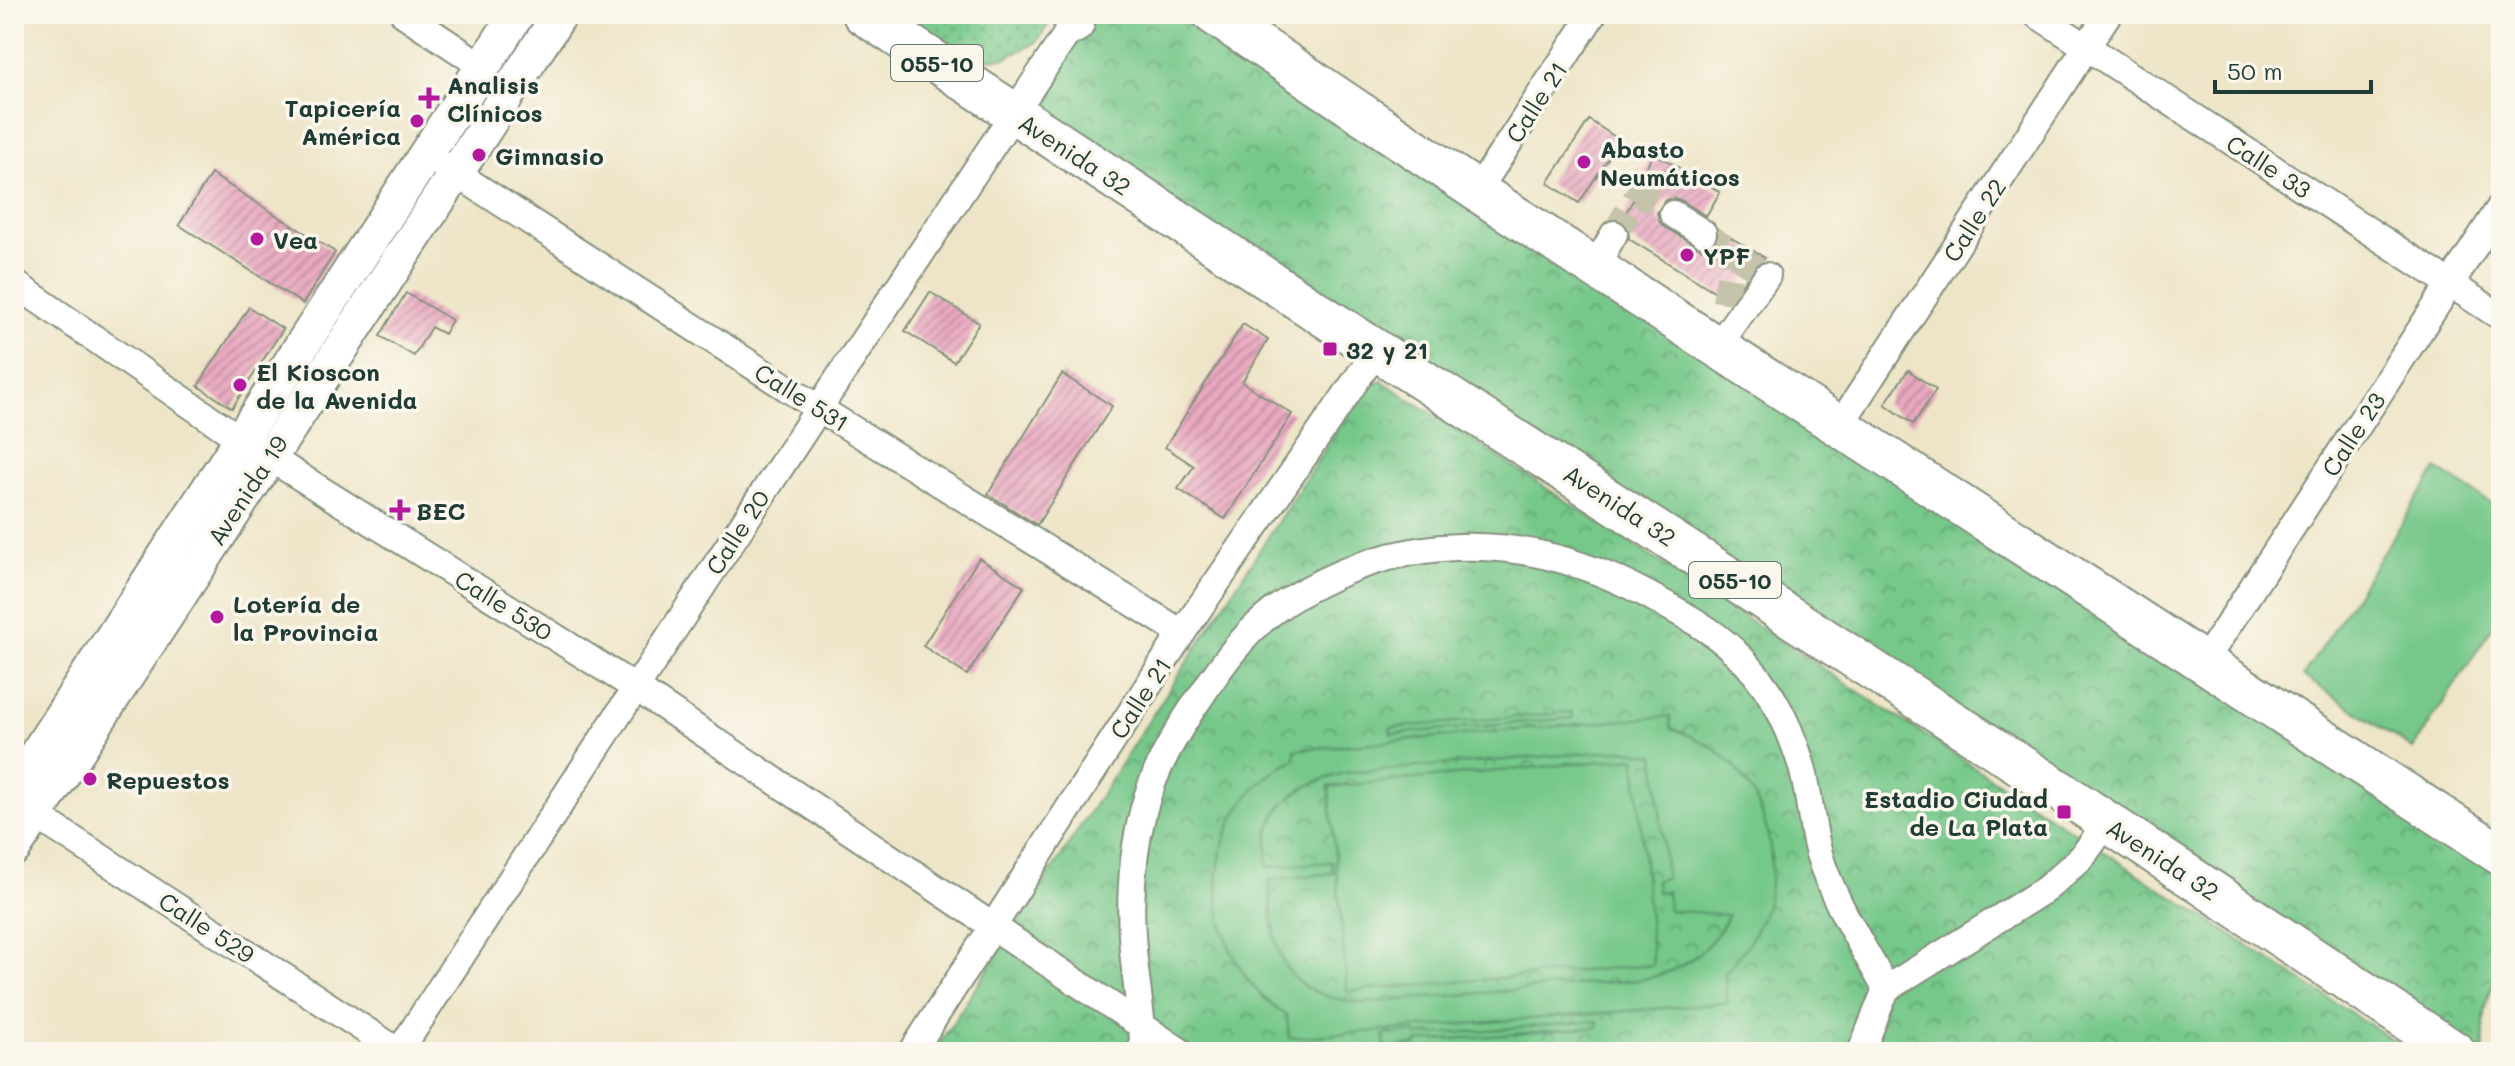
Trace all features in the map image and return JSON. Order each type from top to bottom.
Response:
[{"type":"highway","name":"Avenida 32","points":[[863,14],[1377,350],[1711,563],[2455,1052]]},
{"type":"highway","points":[[1213,14],[1478,190],[1604,250],[1718,346],[2501,855]]},
{"type":"main road","name":"Avenida 19","points":[[441,163],[482,66],[517,14]]},
{"type":"main road","name":"Avenida 19","points":[[14,848],[21,802],[441,163],[560,14]]},
{"type":"street","points":[[404,14],[482,66]]},
{"type":"street","name":"Calle 21","points":[[1478,190],[1593,14]]},
{"type":"street","name":"Calle 33","points":[[2036,14],[2501,317]]},
{"type":"street","name":"Calle 22","points":[[1840,425],[2108,14]]},
{"type":"street","name":"Calle 20","points":[[399,1052],[1076,17]]},
{"type":"street","name":"Calle 531","points":[[441,163],[818,408],[1182,633]]},
{"type":"street","name":"Calle 23","points":[[2204,662],[2501,206]]},
{"type":"street","points":[[1673,214],[1703,233]]},
{"type":"street","points":[[1718,346],[1767,276]]},
{"type":"street","name":"Calle 530","points":[[14,283],[254,448],[636,688],[1181,1052]]},
{"type":"street","points":[[1718,346],[1725,303]]},
{"type":"street","name":"Calle 21","points":[[912,1052],[1182,633],[1377,350]]},
{"type":"street","points":[[1144,1052],[1133,948],[1131,887],[1144,807],[1176,731],[1220,668],[1264,619],[1318,583],[1377,559],[1441,546],[1505,547],[1567,560],[1621,580],[1676,610],[1733,649],[1761,680],[1785,719],[1802,768],[1819,855],[1833,890],[1886,989]]},
{"type":"street","name":"Calle 529","points":[[21,802],[399,1052]]},
{"type":"street","points":[[1861,1052],[1886,989],[2046,889],[2082,857],[2107,822]]},
{"type":"green space","points":[[886,14],[1055,14],[1037,42],[1006,58],[956,60]]},
{"type":"green space","points":[[1096,14],[1181,14],[2501,874],[2501,971],[2486,1009],[2484,1050],[2477,1052],[1033,111]]},
{"type":"green space","points":[[1382,381],[2411,1052],[934,1052],[1366,386]]},
{"type":"green space","points":[[2437,469],[2501,510],[2501,614],[2413,749],[2303,676]]},
{"type":"green space","points":[[1572,712],[1573,718],[1391,734],[1390,728]]},
{"type":"green space","points":[[1670,716],[1671,728],[1709,745],[1735,768],[1747,784],[1765,822],[1771,864],[1766,905],[1750,941],[1725,973],[1727,1003],[1289,1038],[1287,1016],[1256,990],[1235,958],[1222,922],[1218,884],[1223,846],[1237,812],[1261,782],[1295,759],[1295,750]],"holes":[[[1623,750],[1655,755],[1666,878],[1656,880],[1657,892],[1667,891],[1669,910],[1729,915],[1702,951],[1679,967],[1637,980],[1361,1003],[1311,990],[1285,966],[1274,929],[1269,880],[1333,873],[1332,862],[1268,867],[1267,847],[1275,815],[1295,794],[1309,785],[1344,773]]]},
{"type":"green space","points":[[1635,758],[1653,965],[1347,991],[1329,787]]},
{"type":"green space","points":[[1598,1021],[1598,1027],[1417,1042],[1417,1045],[1385,1048],[1384,1035],[1416,1032],[1417,1036]]},
{"type":"building","name":"Abasto Neumáticos","points":[[1589,120],[1620,140],[1579,203],[1548,183]]},
{"type":"building","points":[[1654,153],[1720,192],[1706,216],[1681,200],[1665,200],[1657,213],[1664,227],[1702,249],[1716,242],[1718,230],[1765,258],[1754,267],[1730,301],[1629,239],[1628,227],[1621,220],[1643,184],[1638,181]]},
{"type":"building","name":"Vea","points":[[211,174],[335,252],[303,304],[179,225]]},
{"type":"building","points":[[930,292],[979,323],[954,362],[905,331]]},
{"type":"building","points":[[406,293],[452,320],[444,334],[431,327],[414,356],[380,336]]},
{"type":"building","points":[[249,307],[283,329],[232,408],[198,386]]},
{"type":"building","points":[[1243,324],[1268,340],[1242,382],[1292,414],[1225,519],[1178,489],[1194,466],[1165,447]]},
{"type":"building","points":[[1908,370],[1936,390],[1913,424],[1885,404]]},
{"type":"building","points":[[1062,374],[1112,406],[1037,525],[988,494]]},
{"type":"building","points":[[979,558],[1024,587],[967,675],[923,646]]},
{"type":"tunnel","points":[[1614,234],[1639,193],[1673,214]]},
{"type":"tunnel","points":[[1703,233],[1767,276]]},
{"type":"tunnel","points":[[1725,303],[1733,253]]},
{"type":"place","name":"Analisis Clínicos","points":[[429,98]]},
{"type":"place","name":"Tapicería América","points":[[417,121]]},
{"type":"place","name":"Gimnasio","points":[[479,155]]},
{"type":"place","name":"Abasto Neumáticos","points":[[1584,162]]},
{"type":"place","name":"Vea","points":[[257,239]]},
{"type":"place","name":"YPF","points":[[1687,255]]},
{"type":"place","name":"32 y 21","points":[[1330,349]]},
{"type":"place","name":"El Kioscon de la Avenida","points":[[240,385]]},
{"type":"place","name":"BEC","points":[[400,510]]},
{"type":"place","name":"Lotería de la Provincia","points":[[217,617]]},
{"type":"place","name":"Repuestos","points":[[90,779]]},
{"type":"place","name":"Estadio Ciudad de La Plata","points":[[2064,812]]}]
